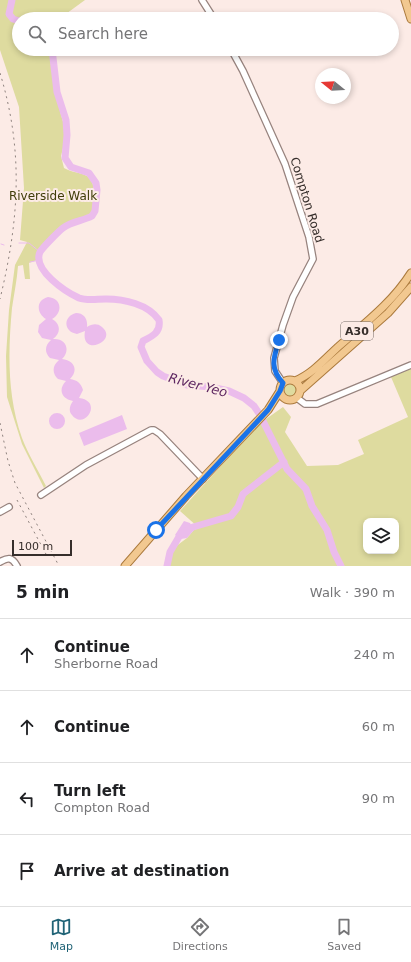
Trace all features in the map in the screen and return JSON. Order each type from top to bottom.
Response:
[{"type":"main road","points":[[405,0],[411,19]]},
{"type":"main road","name":"A30","points":[[298,395],[367,327],[411,273]]},
{"type":"main road","name":"A30","points":[[283,383],[288,380],[295,381],[304,377],[396,304],[411,287]]},
{"type":"main road","points":[[268,410],[286,400],[292,400],[298,395],[299,385],[295,381]]},
{"type":"main road","points":[[125,566],[203,478],[268,410],[280,391],[283,383]]},
{"type":"main road","points":[[280,391],[286,400]]},
{"type":"street","points":[[202,0],[210,12]]},
{"type":"street","name":"Compton Road","points":[[235,56],[243,70],[285,164],[309,237],[313,259],[294,297],[283,325],[274,358],[274,370],[283,383]]},
{"type":"street","points":[[298,395],[305,404],[317,404],[411,365]]},
{"type":"street","points":[[40,494],[86,465],[151,430],[154,430],[160,434],[203,478]]},
{"type":"street","points":[[0,512],[9,507]]},
{"type":"street","points":[[0,562],[10,558],[17,566]]},
{"type":"green space","name":"Riverside Walk","points":[[0,0],[85,0],[69,12],[12,12],[12,56],[50,56],[54,89],[65,129],[65,140],[61,156],[64,168],[89,177],[95,191],[94,207],[89,216],[73,220],[62,226],[40,247],[36,254],[37,260],[29,263],[30,279],[25,279],[23,265],[18,266],[12,308],[9,357],[11,390],[17,422],[22,438],[46,486],[44,488],[22,444],[7,397],[6,356],[9,310],[15,265],[27,242],[20,240],[24,188],[19,107],[0,50]]},
{"type":"green space","points":[[411,367],[411,566],[164,566],[167,553],[187,538],[194,530],[199,528],[180,511],[259,424],[283,407],[291,417],[285,432],[307,466],[338,465],[364,454],[358,440],[408,417],[391,377]]},
{"type":"green space","points":[[288,384],[294,384],[298,388],[298,394],[294,398],[288,398],[284,394],[284,388]]},
{"type":"shaded area","points":[[48,297],[56,300],[59,306],[58,313],[52,319],[57,323],[59,329],[56,337],[53,339],[61,340],[66,345],[67,348],[65,356],[62,359],[70,361],[75,369],[73,376],[70,379],[75,380],[81,385],[83,390],[79,398],[86,400],[90,404],[91,409],[89,414],[82,420],[77,419],[70,412],[73,401],[63,396],[62,387],[66,381],[58,379],[54,370],[54,367],[59,360],[50,358],[46,351],[46,346],[51,340],[42,338],[38,332],[39,325],[46,319],[40,313],[39,304]]},
{"type":"shaded area","points":[[76,313],[85,317],[87,327],[94,324],[102,327],[106,332],[106,337],[103,342],[93,345],[88,344],[85,339],[85,331],[77,334],[72,333],[69,330],[66,324],[67,320]]},
{"type":"shaded area","points":[[57,413],[63,415],[65,421],[63,427],[57,429],[51,427],[49,421],[51,415]]},
{"type":"shaded area","points":[[122,415],[127,429],[84,446],[79,433]]},
{"type":"shaded area","points":[[184,521],[190,523],[194,530],[187,538],[181,539],[175,535]]},
{"type":"waterway","name":"River Yeo","points":[[12,0],[9,14],[12,18]]},
{"type":"waterway","name":"River Yeo","points":[[53,56],[57,92],[66,120],[67,135],[65,158],[71,167],[89,173],[96,183],[97,190],[95,211],[92,216],[74,222],[61,230],[40,252],[39,259],[41,266],[45,273],[59,286],[79,298],[89,300],[113,299],[128,301],[149,310],[159,320],[159,328],[156,333],[143,341],[141,347],[147,361],[163,376],[187,385],[211,387],[229,391],[244,398],[254,406],[287,469],[306,489],[312,506],[327,530],[334,552],[341,566]]},
{"type":"waterway","points":[[19,243],[29,243],[40,252]]},
{"type":"waterway","points":[[30,262],[40,260]]},
{"type":"waterway","name":"River Yeo","points":[[167,566],[170,552],[180,535],[193,527],[231,516],[238,507],[243,494],[284,462]]},
{"type":"railway","points":[[0,73],[8,102],[16,158],[15,214],[0,299]]},
{"type":"railway","points":[[0,423],[8,461],[15,483],[59,566]]},
{"type":"railway","points":[[17,500],[47,556]]},
{"type":"route","points":[[156,530],[186,496],[268,410],[280,391],[283,383],[278,378],[273,365],[279,340]]}]
